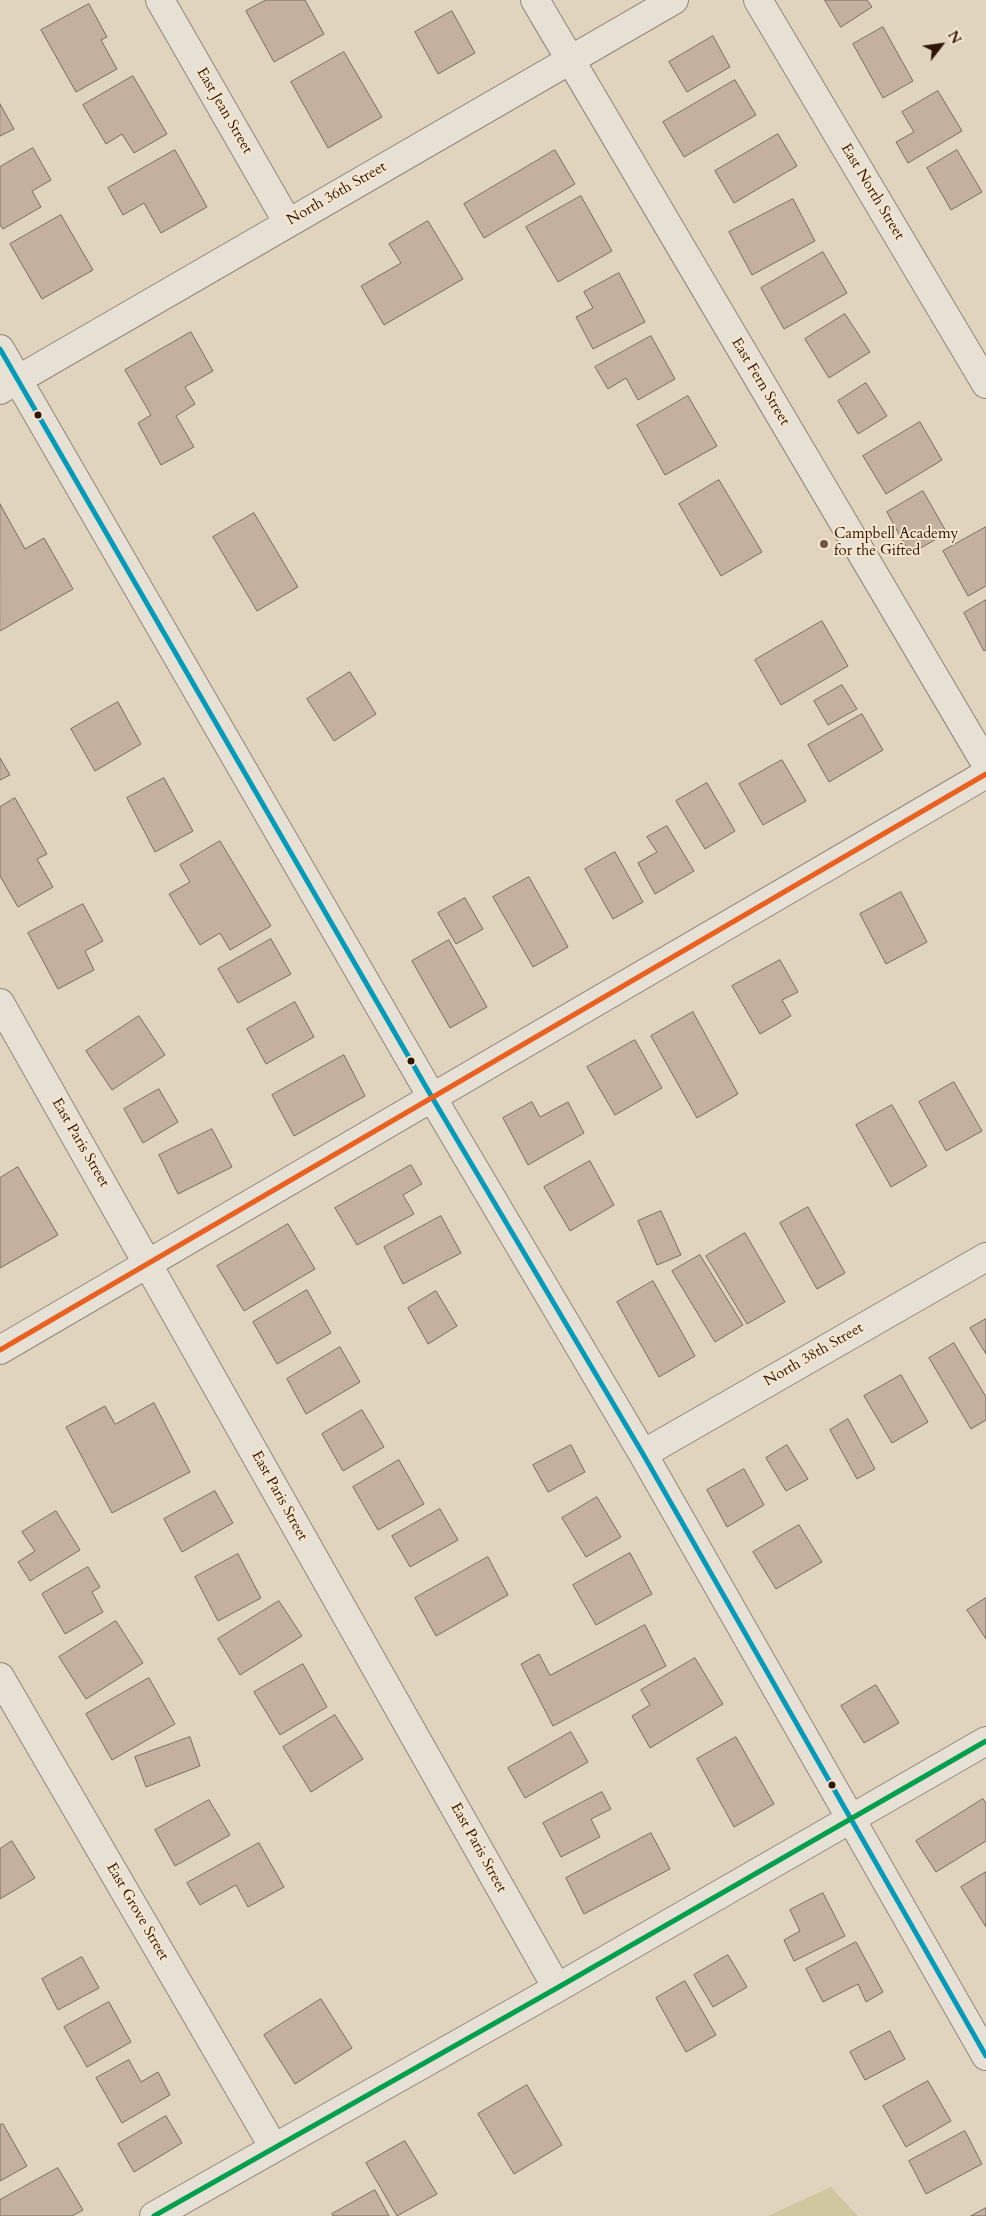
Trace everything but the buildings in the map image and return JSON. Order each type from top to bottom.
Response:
[{"type":"street","name":"East Jean Street","points":[[160,0],[288,222]]},
{"type":"street","name":"East Fern Street","points":[[535,0],[986,764]]},
{"type":"street","name":"North 36th Street","points":[[9,385],[674,0]]},
{"type":"street","name":"East North Street","points":[[758,0],[986,384]]},
{"type":"street","points":[[0,349],[9,385],[643,1454],[986,2056]]},
{"type":"street","points":[[0,1350],[149,1265],[986,774]]},
{"type":"street","name":"East Paris Street","points":[[0,1003],[557,1988]]},
{"type":"street","name":"North 38th Street","points":[[643,1454],[986,1257]]},
{"type":"street","name":"East Grove Street","points":[[0,1677],[274,2148]]},
{"type":"street","points":[[154,2216],[557,1988],[986,1741]]},
{"type":"shaded area","points":[[831,2187],[858,2216],[768,2216]]},
{"type":"transit line","points":[[0,349],[433,1099],[643,1454],[986,2056]]},
{"type":"transit line","points":[[0,1350],[986,774]]},
{"type":"transit line","points":[[154,2216],[557,1988],[986,1741]]},
{"type":"place","name":"Campbell Academy for the Gifted","points":[[824,544]]}]
